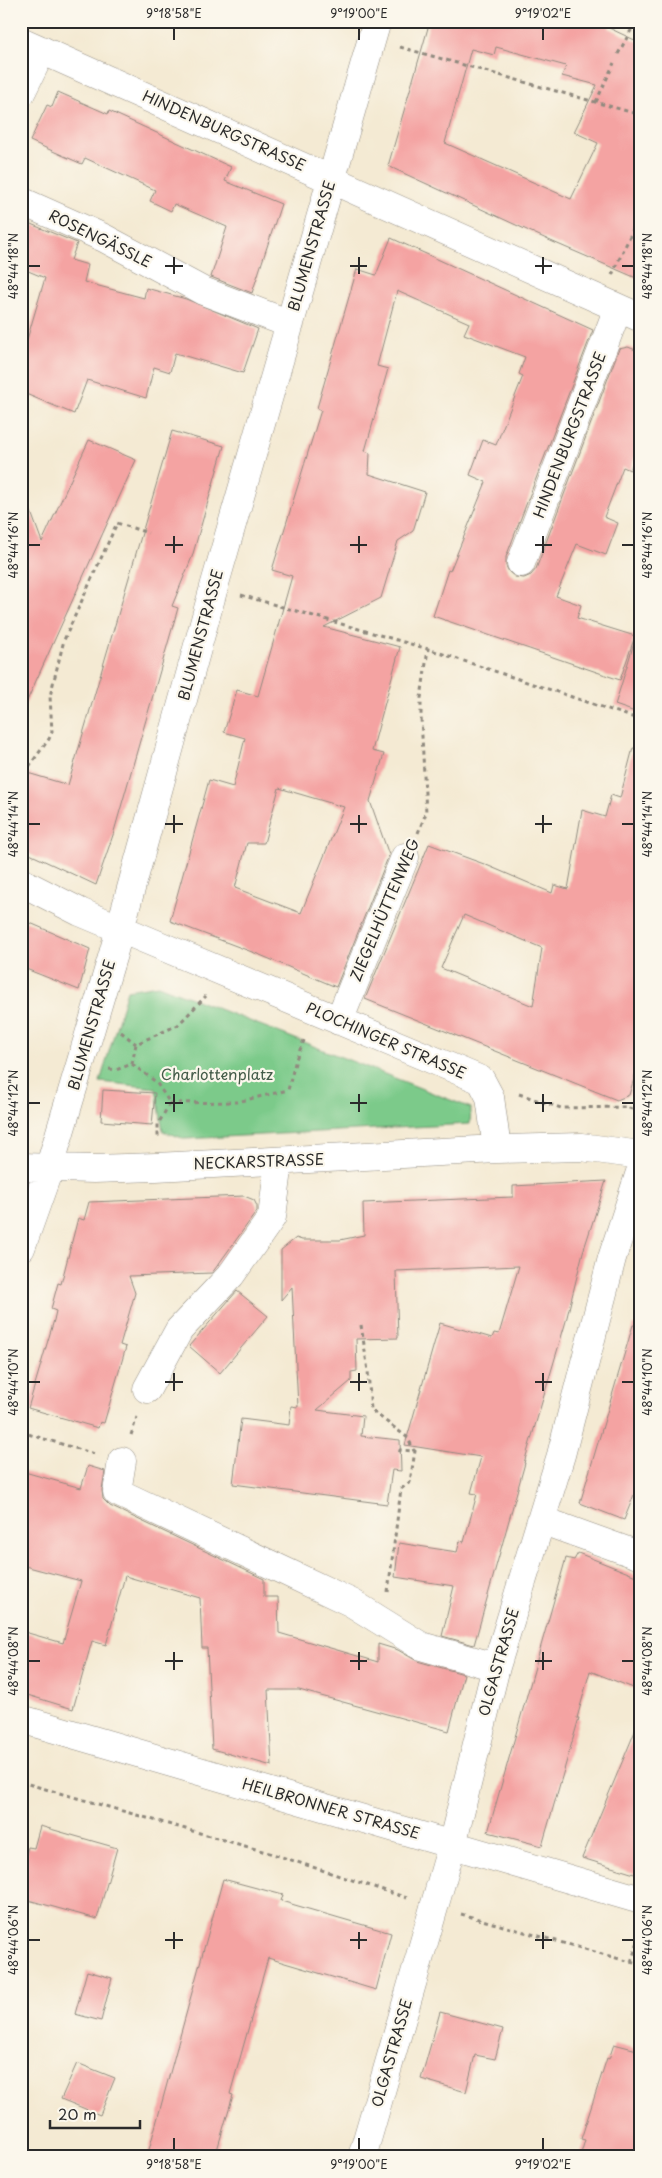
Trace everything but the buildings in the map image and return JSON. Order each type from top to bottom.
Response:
[{"type":"street","name":"BLUMENSTRASSE","points":[[21,1248],[49,1168],[80,1067],[214,587],[377,21]]},
{"type":"street","name":"HINDENBURGSTRASSE","points":[[32,45],[620,309],[521,563]]},
{"type":"street","points":[[21,93],[32,45]]},
{"type":"street","name":"ROSENGÄSSLE","points":[[21,200],[104,238],[203,291],[290,324]]},
{"type":"street","name":"ZIEGELHÜTTENWEG","points":[[327,1017],[405,856]]},
{"type":"street","name":"PLOCHINGER STRASSE","points":[[21,882],[80,912],[481,1080],[490,1097],[497,1150]]},
{"type":"street","points":[[497,1150],[581,1148],[641,1155]]},
{"type":"street","name":"NECKARSTRASSE","points":[[21,1167],[156,1166],[279,1162],[497,1150]]},
{"type":"street","points":[[147,1389],[179,1330],[231,1275],[272,1217],[279,1162]]},
{"type":"street","name":"OLGASTRASSE","points":[[362,2157],[452,1845],[496,1667],[560,1455],[612,1258],[641,1170]]},
{"type":"street","points":[[122,1462],[117,1492],[338,1595],[430,1650],[496,1667]]},
{"type":"street","points":[[541,1520],[641,1556]]},
{"type":"street","name":"HEILBRONNER STRASSE","points":[[21,1719],[641,1900]]},
{"type":"path","points":[[618,54],[636,21]]},
{"type":"path","points":[[392,45],[641,115]]},
{"type":"path","points":[[596,102],[614,63]]},
{"type":"path","points":[[620,309],[641,212]]},
{"type":"path","points":[[21,789],[30,765],[49,740],[52,732],[50,696],[64,640],[117,523],[148,534]]},
{"type":"path","points":[[214,587],[428,648],[641,720]]},
{"type":"path","name":"ZIEGELHÜTTENWEG","points":[[405,856],[425,819],[426,813],[421,698],[428,648]]},
{"type":"path","points":[[132,1064],[136,1044],[178,1025],[228,973]]},
{"type":"path","points":[[170,1103],[237,1102],[288,1090],[296,1058],[327,1017]]},
{"type":"path","points":[[132,1064],[156,1082],[170,1103]]},
{"type":"path","points":[[80,1067],[116,1070],[132,1064]]},
{"type":"path","points":[[481,1080],[561,1108],[626,1107],[641,1112]]},
{"type":"path","points":[[156,1166],[158,1124],[170,1103]]},
{"type":"path","points":[[361,1325],[368,1370],[371,1410],[408,1438],[415,1451],[410,1482],[401,1489],[386,1603],[379,1621]]},
{"type":"path","points":[[21,1432],[122,1462],[147,1389]]},
{"type":"path","points":[[399,1455],[400,1450],[415,1451]]},
{"type":"path","points":[[21,1782],[273,1854]]},
{"type":"path","points":[[631,1962],[641,1933]]},
{"type":"green space","name":"Charlottenplatz","points":[[158,985],[471,1108],[470,1124],[185,1139],[163,1131],[156,1088],[100,1082],[127,990]]}]
